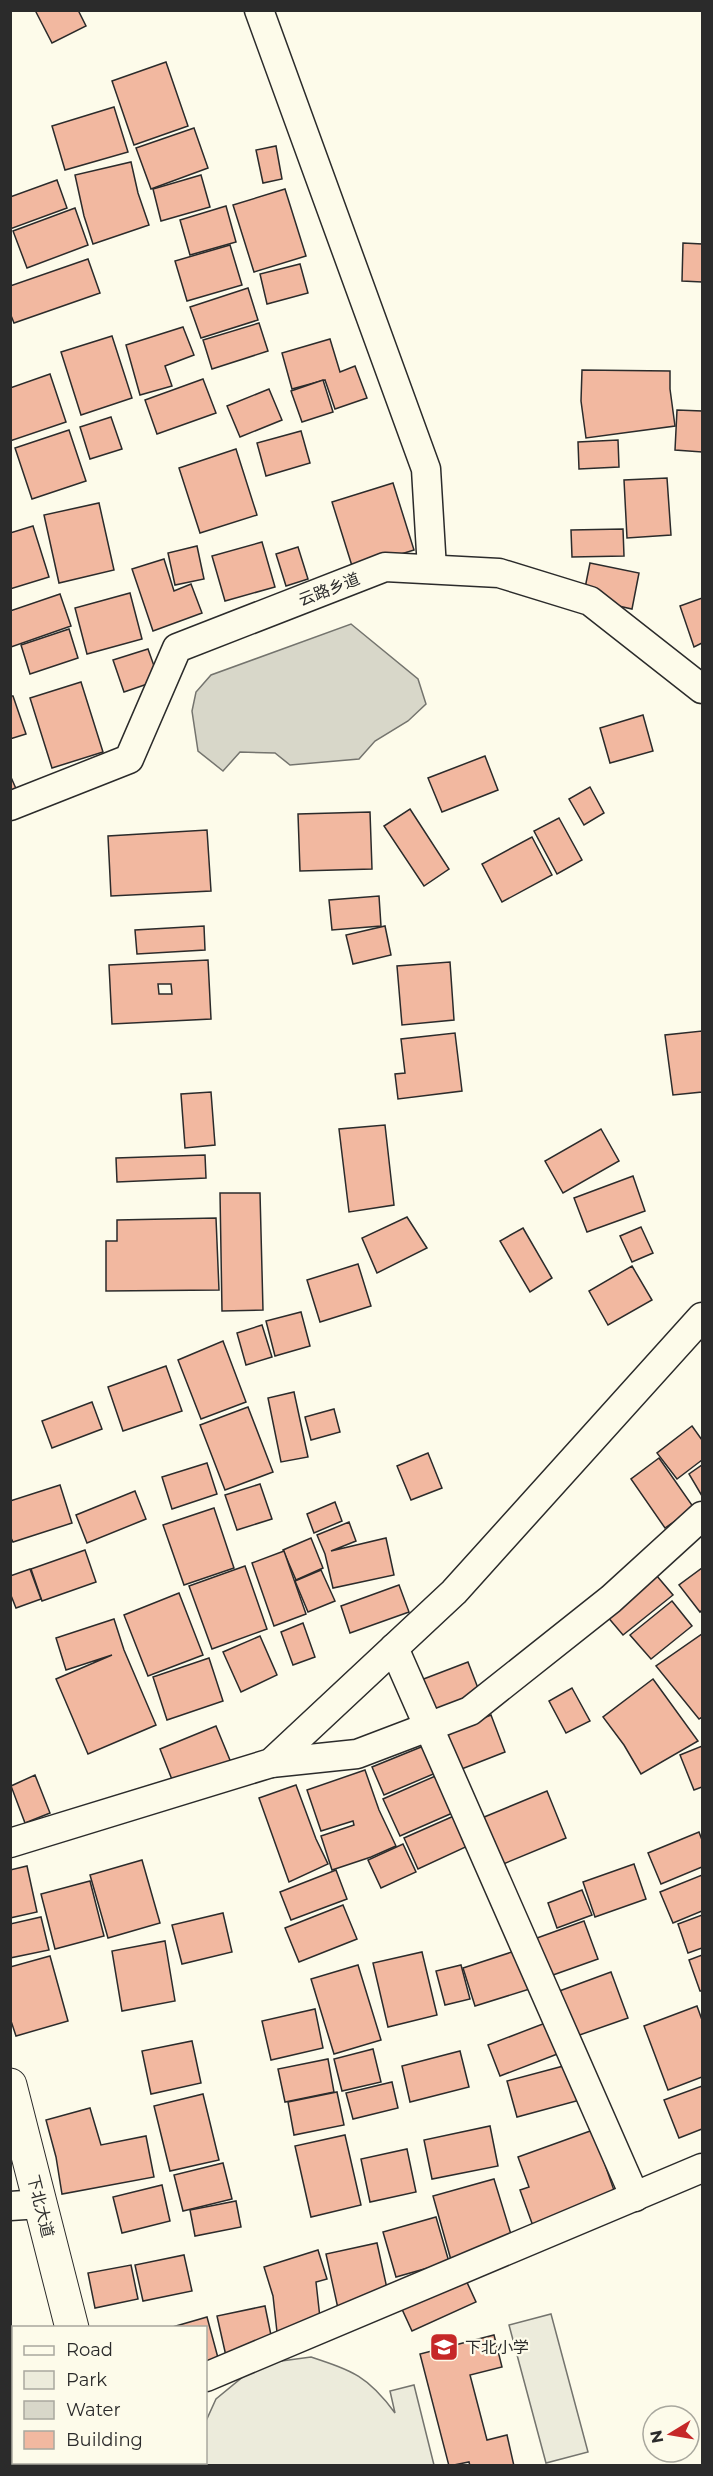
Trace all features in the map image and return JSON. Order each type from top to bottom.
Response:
[{"type":"street","points":[[259,10],[426,469],[432,569]]},
{"type":"street","name":"云路乡道","points":[[10,806],[129,759],[177,648],[385,567],[498,573],[590,601],[702,689]]},
{"type":"street","points":[[272,1763],[454,1592],[702,1317]]},
{"type":"street","points":[[10,1843],[272,1763],[357,1754],[470,1711],[611,1599],[702,1516]]},
{"type":"street","points":[[394,1648],[635,2197]]},
{"type":"street","name":"下北大道","points":[[10,2085],[26,2205],[71,2326]]},
{"type":"street","points":[[207,2377],[702,2169]]},
{"type":"green space","points":[[551,2314],[588,2452],[546,2463],[509,2325]]},
{"type":"green space","points":[[311,2357],[338,2366],[368,2383],[395,2413],[390,2391],[414,2385],[434,2465],[196,2466],[196,2464],[207,2464],[207,2419],[216,2399],[244,2376],[274,2362]]},
{"type":"water","points":[[351,624],[418,679],[426,704],[408,721],[375,741],[359,759],[290,765],[275,753],[240,752],[223,771],[198,751],[192,711],[196,692],[211,675]]},
{"type":"building","points":[[35,10],[78,10],[86,26],[52,43]]},
{"type":"building","points":[[166,62],[188,126],[134,145],[112,81]]},
{"type":"building","points":[[114,107],[128,152],[65,170],[52,126]]},
{"type":"building","points":[[194,128],[208,168],[151,189],[136,148]]},
{"type":"building","points":[[276,146],[282,179],[263,183],[256,150]]},
{"type":"building","points":[[131,162],[149,225],[93,244],[75,175]]},
{"type":"building","points":[[201,175],[210,207],[161,221],[153,189]]},
{"type":"building","points":[[57,180],[67,208],[10,229],[10,197]]},
{"type":"building","points":[[285,189],[306,256],[254,272],[233,205]]},
{"type":"building","points":[[226,206],[236,242],[190,255],[180,220]]},
{"type":"building","points":[[75,208],[88,245],[27,268],[13,231]]},
{"type":"building","points":[[683,243],[702,244],[702,282],[682,281]]},
{"type":"building","points":[[230,245],[242,285],[187,301],[175,261]]},
{"type":"building","points":[[88,259],[100,293],[14,323],[10,313],[10,286]]},
{"type":"building","points":[[300,264],[308,293],[267,304],[260,274]]},
{"type":"building","points":[[248,288],[258,320],[201,338],[190,307]]},
{"type":"building","points":[[259,323],[268,351],[212,369],[203,340]]},
{"type":"building","points":[[183,327],[194,355],[165,366],[172,386],[140,395],[126,345]]},
{"type":"building","points":[[112,336],[132,398],[81,415],[61,352]]},
{"type":"building","points":[[330,339],[340,372],[355,366],[367,398],[335,409],[325,380],[292,389],[282,353]]},
{"type":"building","points":[[582,370],[670,371],[675,426],[586,438],[581,401]]},
{"type":"building","points":[[50,374],[66,422],[10,441],[10,388]]},
{"type":"building","points":[[203,379],[216,413],[157,434],[145,400]]},
{"type":"building","points":[[323,380],[333,412],[302,422],[291,391]]},
{"type":"building","points":[[269,389],[282,420],[240,437],[227,406]]},
{"type":"building","points":[[677,410],[702,411],[702,452],[675,450]]},
{"type":"building","points":[[111,417],[122,449],[90,459],[80,427]]},
{"type":"building","points":[[69,430],[86,481],[32,499],[15,448]]},
{"type":"building","points":[[301,431],[310,463],[266,476],[257,443]]},
{"type":"building","points":[[618,440],[619,467],[579,469],[578,442]]},
{"type":"building","points":[[236,449],[257,515],[200,533],[179,468]]},
{"type":"building","points":[[667,478],[671,535],[627,538],[624,480]]},
{"type":"building","points":[[393,483],[414,550],[353,569],[332,502]]},
{"type":"building","points":[[99,503],[114,570],[59,583],[44,515]]},
{"type":"building","points":[[33,526],[49,577],[10,589],[10,533]]},
{"type":"building","points":[[623,529],[624,556],[572,557],[571,530]]},
{"type":"building","points":[[262,542],[275,587],[225,601],[212,556]]},
{"type":"building","points":[[197,546],[204,579],[175,585],[168,553]]},
{"type":"building","points":[[298,547],[308,579],[286,586],[276,554]]},
{"type":"building","points":[[164,559],[174,591],[191,584],[202,613],[153,631],[132,569]]},
{"type":"building","points":[[590,563],[639,573],[632,609],[583,598]]},
{"type":"building","points":[[130,593],[142,639],[87,654],[75,608]]},
{"type":"building","points":[[60,594],[71,626],[11,647],[10,611]]},
{"type":"building","points":[[702,598],[702,643],[694,647],[680,606]]},
{"type":"building","points":[[69,629],[78,658],[30,674],[21,645]]},
{"type":"building","points":[[148,649],[159,680],[124,692],[113,660]]},
{"type":"building","points":[[81,682],[103,752],[52,768],[30,698]]},
{"type":"building","points":[[10,696],[13,696],[26,734],[10,739]]},
{"type":"building","points":[[643,715],[653,751],[610,763],[600,728]]},
{"type":"building","points":[[485,756],[498,790],[442,812],[428,778]]},
{"type":"building","points":[[10,775],[17,791],[10,793]]},
{"type":"building","points":[[590,787],[604,813],[584,825],[569,799]]},
{"type":"building","points":[[410,809],[449,869],[424,886],[384,826]]},
{"type":"building","points":[[370,812],[372,869],[300,871],[298,814]]},
{"type":"building","points":[[559,818],[582,860],[557,874],[534,831]]},
{"type":"building","points":[[207,830],[211,891],[111,896],[108,836]]},
{"type":"building","points":[[532,837],[552,875],[502,902],[482,864]]},
{"type":"building","points":[[379,896],[381,926],[332,930],[329,900]]},
{"type":"building","points":[[204,926],[205,950],[137,954],[135,930]]},
{"type":"building","points":[[385,926],[391,955],[353,964],[346,935]]},
{"type":"building","points":[[208,960],[211,1019],[112,1024],[109,965]],"holes":[[[158,984],[171,984],[172,994],[159,994]]]},
{"type":"building","points":[[450,962],[454,1020],[402,1025],[397,966]]},
{"type":"building","points":[[702,1031],[702,1092],[673,1095],[665,1035]]},
{"type":"building","points":[[455,1033],[462,1091],[398,1099],[395,1074],[405,1073],[401,1039]]},
{"type":"building","points":[[211,1092],[215,1145],[185,1148],[181,1094]]},
{"type":"building","points":[[385,1125],[394,1205],[349,1212],[339,1129]]},
{"type":"building","points":[[601,1129],[619,1161],[563,1193],[545,1161]]},
{"type":"building","points":[[205,1155],[206,1178],[117,1182],[116,1158]]},
{"type":"building","points":[[633,1176],[645,1211],[587,1232],[574,1198]]},
{"type":"building","points":[[220,1193],[260,1193],[263,1310],[222,1311]]},
{"type":"building","points":[[407,1217],[427,1248],[377,1273],[362,1238]]},
{"type":"building","points":[[216,1218],[219,1290],[106,1291],[106,1241],[117,1241],[117,1220]]},
{"type":"building","points":[[641,1227],[653,1253],[632,1262],[620,1236]]},
{"type":"building","points":[[523,1228],[552,1278],[530,1292],[500,1241]]},
{"type":"building","points":[[358,1264],[371,1306],[320,1322],[307,1280]]},
{"type":"building","points":[[632,1266],[652,1300],[608,1325],[589,1291]]},
{"type":"building","points":[[301,1312],[310,1346],[275,1356],[266,1321]]},
{"type":"building","points":[[262,1325],[272,1357],[246,1365],[237,1333]]},
{"type":"building","points":[[223,1341],[246,1402],[201,1419],[178,1360]]},
{"type":"building","points":[[166,1366],[182,1411],[123,1431],[108,1387]]},
{"type":"building","points":[[294,1392],[308,1457],[281,1462],[268,1398]]},
{"type":"building","points":[[92,1402],[102,1429],[52,1448],[42,1421]]},
{"type":"building","points":[[248,1407],[273,1472],[225,1490],[200,1425]]},
{"type":"building","points":[[334,1409],[340,1432],[311,1440],[305,1417]]},
{"type":"building","points":[[692,1426],[702,1440],[702,1460],[677,1479],[657,1453]]},
{"type":"building","points":[[428,1453],[442,1488],[411,1500],[397,1466]]},
{"type":"building","points":[[659,1458],[694,1508],[665,1528],[631,1479]]},
{"type":"building","points":[[207,1463],[217,1494],[172,1509],[162,1477]]},
{"type":"building","points":[[702,1465],[702,1496],[689,1474]]},
{"type":"building","points":[[260,1484],[272,1519],[237,1530],[225,1495]]},
{"type":"building","points":[[60,1485],[72,1523],[13,1542],[10,1536],[10,1501]]},
{"type":"building","points":[[135,1491],[146,1519],[87,1543],[76,1515]]},
{"type":"building","points":[[335,1502],[342,1521],[314,1533],[307,1514]]},
{"type":"building","points":[[214,1508],[234,1568],[184,1585],[163,1525]]},
{"type":"building","points":[[349,1522],[356,1541],[331,1551],[386,1538],[394,1575],[333,1588],[325,1554],[317,1535]]},
{"type":"building","points":[[311,1538],[323,1568],[296,1580],[283,1550]]},
{"type":"building","points":[[85,1550],[96,1582],[42,1601],[31,1569]]},
{"type":"building","points":[[284,1551],[306,1614],[274,1626],[252,1563]]},
{"type":"building","points":[[245,1566],[267,1629],[212,1649],[189,1586]]},
{"type":"building","points":[[702,1568],[702,1610],[700,1612],[679,1585]]},
{"type":"building","points":[[30,1569],[41,1599],[16,1608],[10,1593],[10,1576]]},
{"type":"building","points":[[651,1569],[673,1595],[623,1635],[601,1609]]},
{"type":"building","points":[[321,1570],[335,1601],[308,1612],[295,1581]]},
{"type":"building","points":[[399,1585],[409,1612],[350,1633],[341,1606]]},
{"type":"building","points":[[179,1593],[203,1655],[148,1676],[124,1615]]},
{"type":"building","points":[[672,1601],[692,1626],[651,1659],[630,1635]]},
{"type":"building","points":[[114,1619],[124,1650],[156,1725],[88,1754],[56,1679],[112,1655],[66,1670],[56,1638]]},
{"type":"building","points":[[303,1623],[315,1657],[293,1665],[281,1632]]},
{"type":"building","points":[[702,1634],[702,1717],[699,1719],[656,1666]]},
{"type":"building","points":[[260,1636],[277,1675],[241,1692],[223,1652]]},
{"type":"building","points":[[209,1658],[223,1701],[167,1720],[153,1677]]},
{"type":"building","points":[[468,1662],[481,1696],[434,1714],[421,1680]]},
{"type":"building","points":[[653,1679],[698,1741],[641,1774],[624,1745],[603,1717]]},
{"type":"building","points":[[572,1688],[590,1721],[566,1733],[549,1701]]},
{"type":"building","points":[[491,1715],[505,1752],[454,1772],[440,1735]]},
{"type":"building","points":[[216,1726],[239,1782],[182,1805],[160,1749]]},
{"type":"building","points":[[426,1745],[438,1772],[384,1795],[372,1767]]},
{"type":"building","points":[[702,1746],[702,1787],[694,1790],[680,1755]]},
{"type":"building","points":[[365,1770],[379,1810],[396,1846],[332,1870],[321,1836],[354,1825],[353,1821],[321,1831],[307,1790]]},
{"type":"building","points":[[440,1774],[457,1811],[400,1836],[383,1799]]},
{"type":"building","points":[[35,1775],[50,1813],[25,1823],[11,1786]]},
{"type":"building","points":[[296,1785],[328,1864],[289,1882],[259,1798]]},
{"type":"building","points":[[547,1791],[566,1838],[496,1867],[477,1820]]},
{"type":"building","points":[[456,1815],[470,1845],[418,1869],[404,1838]]},
{"type":"building","points":[[699,1832],[702,1840],[702,1867],[661,1884],[648,1853]]},
{"type":"building","points":[[403,1844],[416,1872],[381,1888],[368,1860]]},
{"type":"building","points":[[142,1860],[160,1923],[108,1938],[90,1875]]},
{"type":"building","points":[[634,1864],[646,1899],[595,1917],[583,1882]]},
{"type":"building","points":[[27,1866],[37,1912],[10,1918],[10,1870]]},
{"type":"building","points":[[336,1870],[347,1899],[291,1920],[280,1892]]},
{"type":"building","points":[[702,1875],[702,1911],[673,1923],[660,1892]]},
{"type":"building","points":[[90,1881],[104,1936],[55,1949],[41,1894]]},
{"type":"building","points":[[582,1890],[592,1915],[557,1928],[548,1903]]},
{"type":"building","points":[[343,1905],[357,1939],[299,1962],[285,1928]]},
{"type":"building","points":[[223,1913],[232,1952],[182,1964],[172,1925]]},
{"type":"building","points":[[702,1915],[702,1948],[688,1953],[678,1924]]},
{"type":"building","points":[[41,1917],[49,1950],[10,1958],[10,1924]]},
{"type":"building","points":[[584,1921],[598,1959],[539,1980],[526,1942]]},
{"type":"building","points":[[165,1941],[175,2001],[122,2011],[112,1951]]},
{"type":"building","points":[[524,1948],[536,1987],[475,2006],[463,1968]]},
{"type":"building","points":[[422,1952],[437,2015],[388,2027],[373,1963]]},
{"type":"building","points":[[702,1955],[702,1991],[700,1991],[689,1960]]},
{"type":"building","points":[[50,1956],[68,2021],[16,2036],[10,2018],[10,1967]]},
{"type":"building","points":[[358,1965],[381,2040],[334,2054],[311,1979]]},
{"type":"building","points":[[461,1965],[470,1999],[445,2005],[436,1971]]},
{"type":"building","points":[[611,1972],[628,2018],[571,2038],[554,1993]]},
{"type":"building","points":[[697,2006],[702,2020],[702,2077],[668,2090],[644,2026]]},
{"type":"building","points":[[315,2009],[323,2048],[271,2060],[262,2021]]},
{"type":"building","points":[[548,2022],[560,2053],[500,2076],[488,2045]]},
{"type":"building","points":[[192,2041],[201,2083],[151,2094],[142,2051]]},
{"type":"building","points":[[373,2049],[381,2082],[342,2091],[334,2059]]},
{"type":"building","points":[[460,2051],[469,2087],[410,2102],[402,2066]]},
{"type":"building","points":[[328,2059],[334,2092],[285,2102],[278,2069]]},
{"type":"building","points":[[571,2064],[580,2100],[517,2117],[507,2081]]},
{"type":"building","points":[[392,2082],[398,2108],[353,2119],[346,2093]]},
{"type":"building","points":[[702,2086],[702,2129],[679,2138],[664,2100]]},
{"type":"building","points":[[337,2092],[344,2125],[294,2135],[288,2102]]},
{"type":"building","points":[[203,2094],[219,2160],[170,2171],[154,2106]]},
{"type":"building","points":[[90,2108],[101,2145],[146,2136],[154,2177],[62,2194],[56,2157],[46,2120]]},
{"type":"building","points":[[490,2126],[498,2166],[432,2179],[424,2140]]},
{"type":"building","points":[[593,2130],[616,2196],[533,2226],[520,2190],[529,2187],[518,2157]]},
{"type":"building","points":[[345,2135],[361,2205],[311,2217],[295,2146]]},
{"type":"building","points":[[407,2149],[416,2192],[370,2202],[361,2159]]},
{"type":"building","points":[[223,2163],[232,2199],[183,2211],[174,2175]]},
{"type":"building","points":[[494,2179],[513,2241],[451,2260],[433,2196]]},
{"type":"building","points":[[162,2185],[170,2221],[122,2233],[113,2197]]},
{"type":"building","points":[[236,2201],[241,2227],[195,2236],[190,2210]]},
{"type":"building","points":[[436,2217],[449,2262],[396,2277],[383,2232]]},
{"type":"building","points":[[377,2243],[390,2302],[339,2313],[326,2254]]},
{"type":"building","points":[[318,2250],[327,2279],[316,2282],[321,2327],[277,2332],[273,2296],[264,2267]]},
{"type":"building","points":[[184,2255],[192,2291],[143,2301],[135,2265]]},
{"type":"building","points":[[131,2265],[138,2299],[95,2308],[88,2273]]},
{"type":"building","points":[[465,2278],[476,2302],[412,2331],[401,2307]]},
{"type":"building","points":[[265,2306],[273,2345],[226,2356],[217,2316]]},
{"type":"building","points":[[207,2317],[221,2369],[207,2373],[207,2326],[176,2326]]},
{"type":"building","points":[[494,2335],[502,2367],[470,2375],[487,2440],[507,2435],[514,2466],[470,2466],[469,2462],[449,2466],[420,2354]]},
{"type":"building","points":[[10,2388],[12,2388],[12,2425],[10,2425]]},
{"type":"building","points":[[10,2428],[12,2428],[12,2456],[10,2457]]},
{"type":"place","name":"下北小学","points":[[444,2347]]}]
